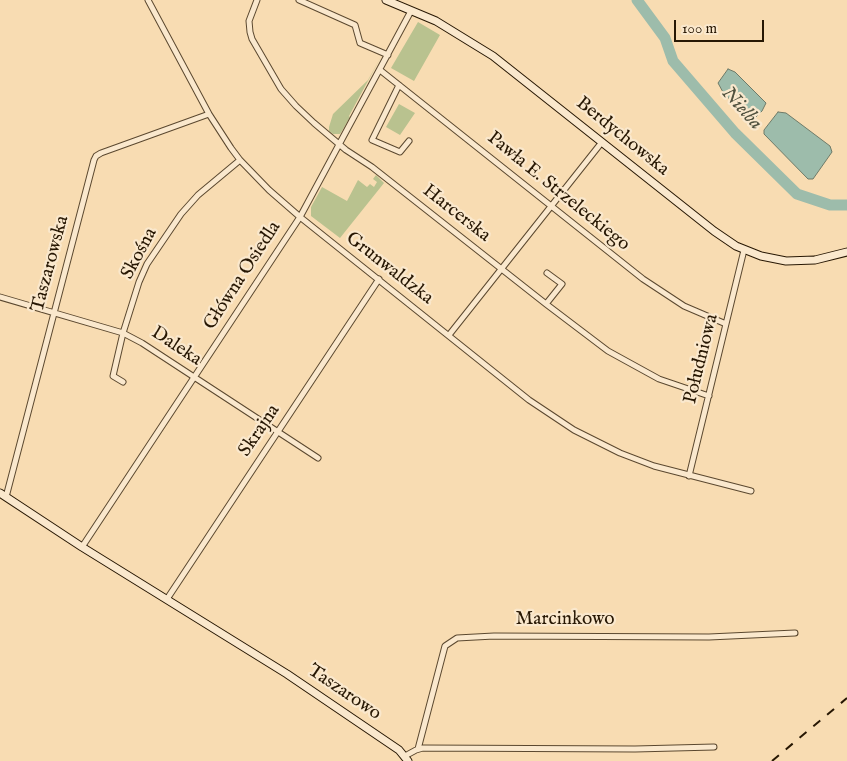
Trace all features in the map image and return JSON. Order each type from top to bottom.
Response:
[{"type":"street","name":"Grunwaldzka","points":[[148,0],[210,114],[240,160],[269,190],[300,217],[530,400],[574,430],[620,453],[654,466],[751,491]]},
{"type":"street","name":"Harcerska","points":[[257,0],[250,15],[249,26],[252,39],[289,99],[314,123],[346,150],[372,167],[590,339],[637,368],[678,386],[709,396]]},
{"type":"street","points":[[299,0],[355,25],[360,43],[388,56]]},
{"type":"street","name":"Berdychowska","points":[[386,0],[454,31],[486,51],[714,232],[744,250],[772,259],[794,261],[815,260],[847,252]]},
{"type":"street","name":"Główna Osiedla","points":[[82,547],[300,217],[411,11]]},
{"type":"street","name":"Pawła E. Strzeleckiego","points":[[380,70],[655,288],[684,306],[726,324]]},
{"type":"street","points":[[399,85],[372,140],[400,152],[409,141]]},
{"type":"street","name":"Taszarowska","points":[[3,495],[96,156],[210,114]]},
{"type":"street","points":[[449,335],[602,142]]},
{"type":"street","name":"Skośna","points":[[123,382],[113,376],[122,333],[147,264],[186,208],[240,160]]},
{"type":"street","name":"Południowa","points":[[689,476],[744,250]]},
{"type":"street","points":[[546,273],[562,284],[546,304]]},
{"type":"street","name":"Skrajna","points":[[167,599],[379,279]]},
{"type":"street","name":"Daleka","points":[[0,297],[122,333],[142,343],[318,458]]},
{"type":"street","name":"Taszarowo","points":[[3,495],[82,547],[287,674],[399,750],[406,759],[418,749],[714,747]]},
{"type":"street","name":"Marcinkowo","points":[[418,749],[446,646],[456,638],[504,636],[709,637],[795,634]]},
{"type":"green space","points":[[418,22],[440,35],[414,81],[391,68]]},
{"type":"green space","points":[[382,55],[342,131],[340,134],[333,134],[329,131],[329,127],[333,114],[368,80]]},
{"type":"green space","points":[[399,104],[415,113],[400,135],[386,127]]},
{"type":"green space","points":[[376,175],[384,183],[340,238],[311,216],[311,207],[322,187],[347,201],[358,180],[367,187],[370,184],[374,187],[377,182],[373,179]]},
{"type":"water","points":[[728,69],[735,72],[766,103],[762,111],[753,120],[724,94],[718,83]]},
{"type":"water","points":[[778,112],[786,113],[830,146],[832,152],[813,179],[808,179],[764,134],[764,130]]},
{"type":"waterway","name":"Nielba","points":[[637,0],[665,38],[673,61],[735,133],[797,194],[830,205],[847,205]]},
{"type":"railway","points":[[772,761],[847,698]]}]
